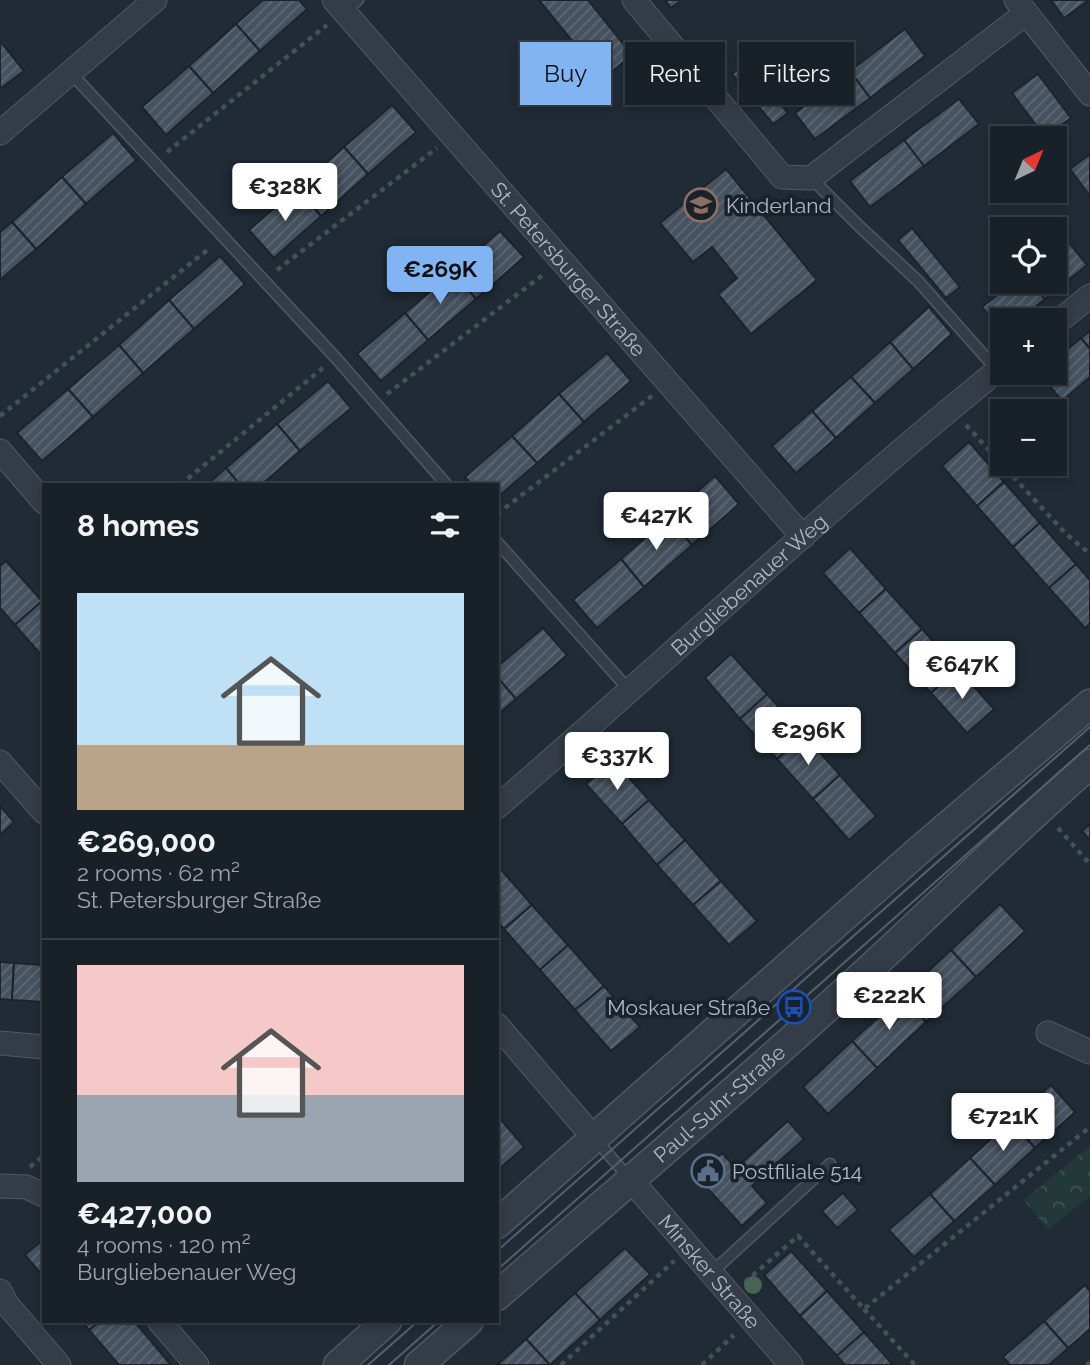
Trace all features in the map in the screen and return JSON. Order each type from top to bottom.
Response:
[{"type":"street","points":[[0,133],[155,0]]},
{"type":"street","points":[[634,0],[782,177],[811,178],[1021,7],[1090,94]]},
{"type":"street","name":"St. Petersburger Straße","points":[[345,4],[562,260],[803,537]]},
{"type":"street","points":[[1067,314],[1090,296]]},
{"type":"street","name":"Burgliebenauer Weg","points":[[499,805],[990,376]]},
{"type":"street","points":[[0,451],[42,500]]},
{"type":"street","points":[[499,1222],[916,853],[1090,704]]},
{"type":"street","points":[[0,762],[42,810]]},
{"type":"street","name":"Paul-Suhr-Straße","points":[[499,1294],[686,1133],[912,930],[954,887],[1090,764]]},
{"type":"street","points":[[499,1027],[594,1138]]},
{"type":"street","points":[[1048,1033],[1090,1052]]},
{"type":"street","points":[[0,1043],[42,1047]]},
{"type":"street","name":"Minsker Straße","points":[[630,1179],[791,1365]]},
{"type":"street","points":[[0,1186],[26,1187],[42,1194]]},
{"type":"street","points":[[0,1291],[6,1303],[60,1365]]},
{"type":"street","points":[[161,1323],[197,1365]]},
{"type":"street","points":[[338,1365],[385,1323]]},
{"type":"street","points":[[419,1365],[467,1323]]},
{"type":"lane","points":[[70,72],[335,358],[445,483]]},
{"type":"lane","points":[[811,178],[918,281],[990,357]]},
{"type":"lane","points":[[499,544],[631,692]]},
{"type":"lane","points":[[594,1138],[630,1179]]},
{"type":"lane","points":[[711,1273],[830,1164]]},
{"type":"path","points":[[154,162],[345,4]]},
{"type":"path","points":[[263,280],[455,135]]},
{"type":"path","points":[[0,416],[222,238]]},
{"type":"path","points":[[375,403],[562,260]]},
{"type":"path","points":[[182,483],[335,358]]},
{"type":"path","points":[[499,512],[670,382]]},
{"type":"path","points":[[951,409],[1066,534],[1090,554]]},
{"type":"path","points":[[1058,828],[1090,864]]},
{"type":"path","points":[[864,1308],[1090,1126]]},
{"type":"path","points":[[740,1286],[798,1236],[915,1365]]},
{"type":"path","points":[[561,1365],[679,1257]]},
{"type":"path","points":[[702,1365],[741,1328]]},
{"type":"green space","points":[[1090,1146],[1090,1196],[1048,1230],[1024,1200]]},
{"type":"building","points":[[263,0],[299,0],[307,9],[260,51],[236,24]]},
{"type":"building","points":[[539,0],[588,0],[625,46],[625,61],[611,72],[611,42],[573,42]]},
{"type":"building","points":[[665,0],[682,0],[671,8]]},
{"type":"building","points":[[1051,0],[1089,0],[1064,18]]},
{"type":"building","points":[[236,24],[260,51],[213,93],[189,66]]},
{"type":"building","points":[[905,29],[925,56],[870,98],[854,76],[854,68]]},
{"type":"building","points":[[0,41],[24,71],[0,89]]},
{"type":"building","points":[[189,66],[213,93],[166,135],[142,107]]},
{"type":"building","points":[[739,68],[739,83],[732,74]]},
{"type":"building","points":[[1038,74],[1071,118],[1060,126],[1037,126],[1012,93]]},
{"type":"building","points":[[854,76],[870,98],[815,139],[795,113],[805,105],[854,105]]},
{"type":"building","points":[[959,99],[979,124],[924,166],[904,140]]},
{"type":"building","points":[[392,105],[416,132],[368,174],[344,147]]},
{"type":"building","points":[[757,105],[781,105],[788,113],[773,124]]},
{"type":"building","points":[[113,133],[136,160],[86,204],[62,177]]},
{"type":"building","points":[[904,140],[924,166],[870,207],[850,181]]},
{"type":"building","points":[[344,147],[368,174],[321,216],[297,189]]},
{"type":"building","points":[[1090,154],[1090,196],[1070,169]]},
{"type":"building","points":[[726,169],[817,280],[751,334],[718,294],[737,278],[712,247],[693,262],[660,223]]},
{"type":"building","points":[[62,177],[86,204],[36,249],[12,222]]},
{"type":"building","points":[[297,189],[321,216],[274,258],[249,230]]},
{"type":"building","points":[[12,222],[36,249],[0,280],[0,232]]},
{"type":"building","points":[[912,228],[960,287],[946,298],[898,240]]},
{"type":"building","points":[[500,231],[524,257],[476,299],[453,272]]},
{"type":"building","points":[[1067,240],[1087,265],[1067,281]]},
{"type":"building","points":[[220,256],[245,284],[194,329],[169,300]]},
{"type":"building","points":[[453,272],[476,299],[428,340],[405,313]]},
{"type":"building","points":[[999,294],[1041,294],[1045,299],[1034,308],[990,308],[990,317],[982,307]]},
{"type":"building","points":[[169,300],[194,329],[143,373],[119,345]]},
{"type":"building","points":[[929,307],[952,334],[913,369],[890,342]]},
{"type":"building","points":[[405,313],[428,340],[381,381],[357,354]]},
{"type":"building","points":[[1090,331],[1090,349],[1081,338]]},
{"type":"building","points":[[1081,338],[1090,349],[1090,377],[1064,399],[1060,399],[1049,385],[1067,385],[1067,350]]},
{"type":"building","points":[[890,342],[913,369],[875,403],[851,377]]},
{"type":"building","points":[[119,345],[143,373],[93,417],[68,389]]},
{"type":"building","points":[[607,353],[631,381],[584,422],[559,394]]},
{"type":"building","points":[[851,377],[875,403],[836,438],[812,411]]},
{"type":"building","points":[[328,381],[351,408],[300,451],[277,424]]},
{"type":"building","points":[[68,389],[93,417],[42,461],[17,433]]},
{"type":"building","points":[[559,394],[584,422],[537,463],[512,436]]},
{"type":"building","points":[[812,411],[836,438],[796,473],[772,446]]},
{"type":"building","points":[[277,424],[300,451],[263,483],[238,483],[226,468]]},
{"type":"building","points":[[512,436],[537,463],[499,496],[499,483],[470,483],[465,477]]},
{"type":"building","points":[[969,442],[990,466],[990,476],[999,476],[1004,482],[977,506],[942,466]]},
{"type":"building","points":[[226,468],[238,483],[209,483]]},
{"type":"building","points":[[715,476],[739,504],[692,545],[668,518]]},
{"type":"building","points":[[1004,482],[1040,523],[1013,547],[977,506]]},
{"type":"building","points":[[668,518],[692,545],[644,587],[621,559]]},
{"type":"building","points":[[1040,523],[1076,564],[1049,588],[1013,547]]},
{"type":"building","points":[[850,548],[886,589],[859,613],[823,573]]},
{"type":"building","points":[[621,559],[644,587],[597,628],[573,600]]},
{"type":"building","points":[[6,561],[42,601],[15,625],[0,608],[0,566]]},
{"type":"building","points":[[1076,564],[1090,580],[1090,623],[1085,628],[1049,588]]},
{"type":"building","points":[[886,589],[922,629],[895,653],[859,613]]},
{"type":"building","points":[[42,601],[42,656],[15,625]]},
{"type":"building","points":[[543,628],[567,655],[516,699],[499,679],[499,665]]},
{"type":"building","points":[[922,629],[958,669],[931,693],[895,653]]},
{"type":"building","points":[[731,654],[767,694],[740,719],[705,678]]},
{"type":"building","points":[[958,669],[994,709],[967,733],[931,693]]},
{"type":"building","points":[[499,679],[516,699],[499,713]]},
{"type":"building","points":[[767,694],[804,735],[777,759],[740,719]]},
{"type":"building","points":[[804,735],[840,775],[813,799],[777,759]]},
{"type":"building","points":[[613,760],[649,800],[622,824],[586,784]]},
{"type":"building","points":[[840,775],[876,816],[849,840],[813,799]]},
{"type":"building","points":[[649,800],[685,840],[657,865],[622,824]]},
{"type":"building","points":[[0,806],[14,822],[0,835]]},
{"type":"building","points":[[1090,824],[1090,840],[1082,831]]},
{"type":"building","points":[[685,840],[721,881],[693,905],[657,865]]},
{"type":"building","points":[[499,867],[532,905],[504,929],[499,923]]},
{"type":"building","points":[[721,881],[757,921],[729,945],[693,905]]},
{"type":"building","points":[[1000,904],[1025,931],[976,977],[951,950]]},
{"type":"building","points":[[532,905],[568,945],[540,970],[504,929]]},
{"type":"building","points":[[568,945],[604,986],[575,1010],[540,970]]},
{"type":"building","points":[[951,950],[976,977],[926,1022],[902,996]]},
{"type":"building","points":[[0,962],[14,963],[12,1000],[0,999]]},
{"type":"building","points":[[14,963],[42,965],[42,1002],[12,1000]]},
{"type":"building","points":[[604,986],[640,1027],[611,1051],[575,1010]]},
{"type":"building","points":[[902,996],[926,1022],[877,1068],[852,1041]]},
{"type":"building","points":[[852,1041],[877,1068],[828,1114],[803,1087]]},
{"type":"building","points":[[1051,1085],[1075,1112],[1035,1148],[1011,1121]]},
{"type":"building","points":[[499,1117],[524,1147],[499,1169]]},
{"type":"building","points":[[788,1121],[804,1139],[752,1186],[767,1203],[742,1226],[696,1176],[722,1153],[736,1168]]},
{"type":"building","points":[[1011,1121],[1035,1148],[995,1185],[970,1158]]},
{"type":"building","points":[[970,1158],[995,1185],[954,1221],[930,1194]]},
{"type":"building","points":[[843,1193],[858,1210],[837,1228],[822,1211]]},
{"type":"building","points":[[930,1194],[954,1221],[914,1257],[889,1230]]},
{"type":"building","points":[[42,1241],[42,1275],[25,1255]]},
{"type":"building","points":[[625,1248],[650,1274],[600,1320],[575,1293]]},
{"type":"building","points":[[791,1251],[827,1291],[800,1316],[764,1275]]},
{"type":"building","points":[[1085,1285],[1090,1291],[1090,1329],[1068,1348],[1044,1321]]},
{"type":"building","points":[[827,1291],[864,1332],[837,1356],[800,1316]]},
{"type":"building","points":[[575,1293],[600,1320],[550,1365],[526,1339]]},
{"type":"building","points":[[1044,1321],[1068,1348],[1049,1365],[1010,1365],[1003,1357]]},
{"type":"building","points":[[84,1323],[98,1323],[89,1330]]},
{"type":"building","points":[[98,1323],[136,1323],[171,1365],[119,1365],[89,1330]]},
{"type":"building","points":[[864,1332],[893,1365],[845,1365],[837,1356]]},
{"type":"building","points":[[526,1339],[550,1365],[497,1365]]},
{"type":"tram line","points":[[499,1249],[1090,727]]},
{"type":"tram line","points":[[499,1268],[1090,745]]},
{"type":"tram line","points":[[368,1365],[416,1323]]},
{"type":"tram line","points":[[389,1365],[437,1323]]},
{"type":"place","name":"Kinderland","points":[[701,205]]},
{"type":"place","name":"Moskauer Straße","points":[[794,1007]]},
{"type":"place","name":"Postfiliale 514","points":[[708,1171]]}]
